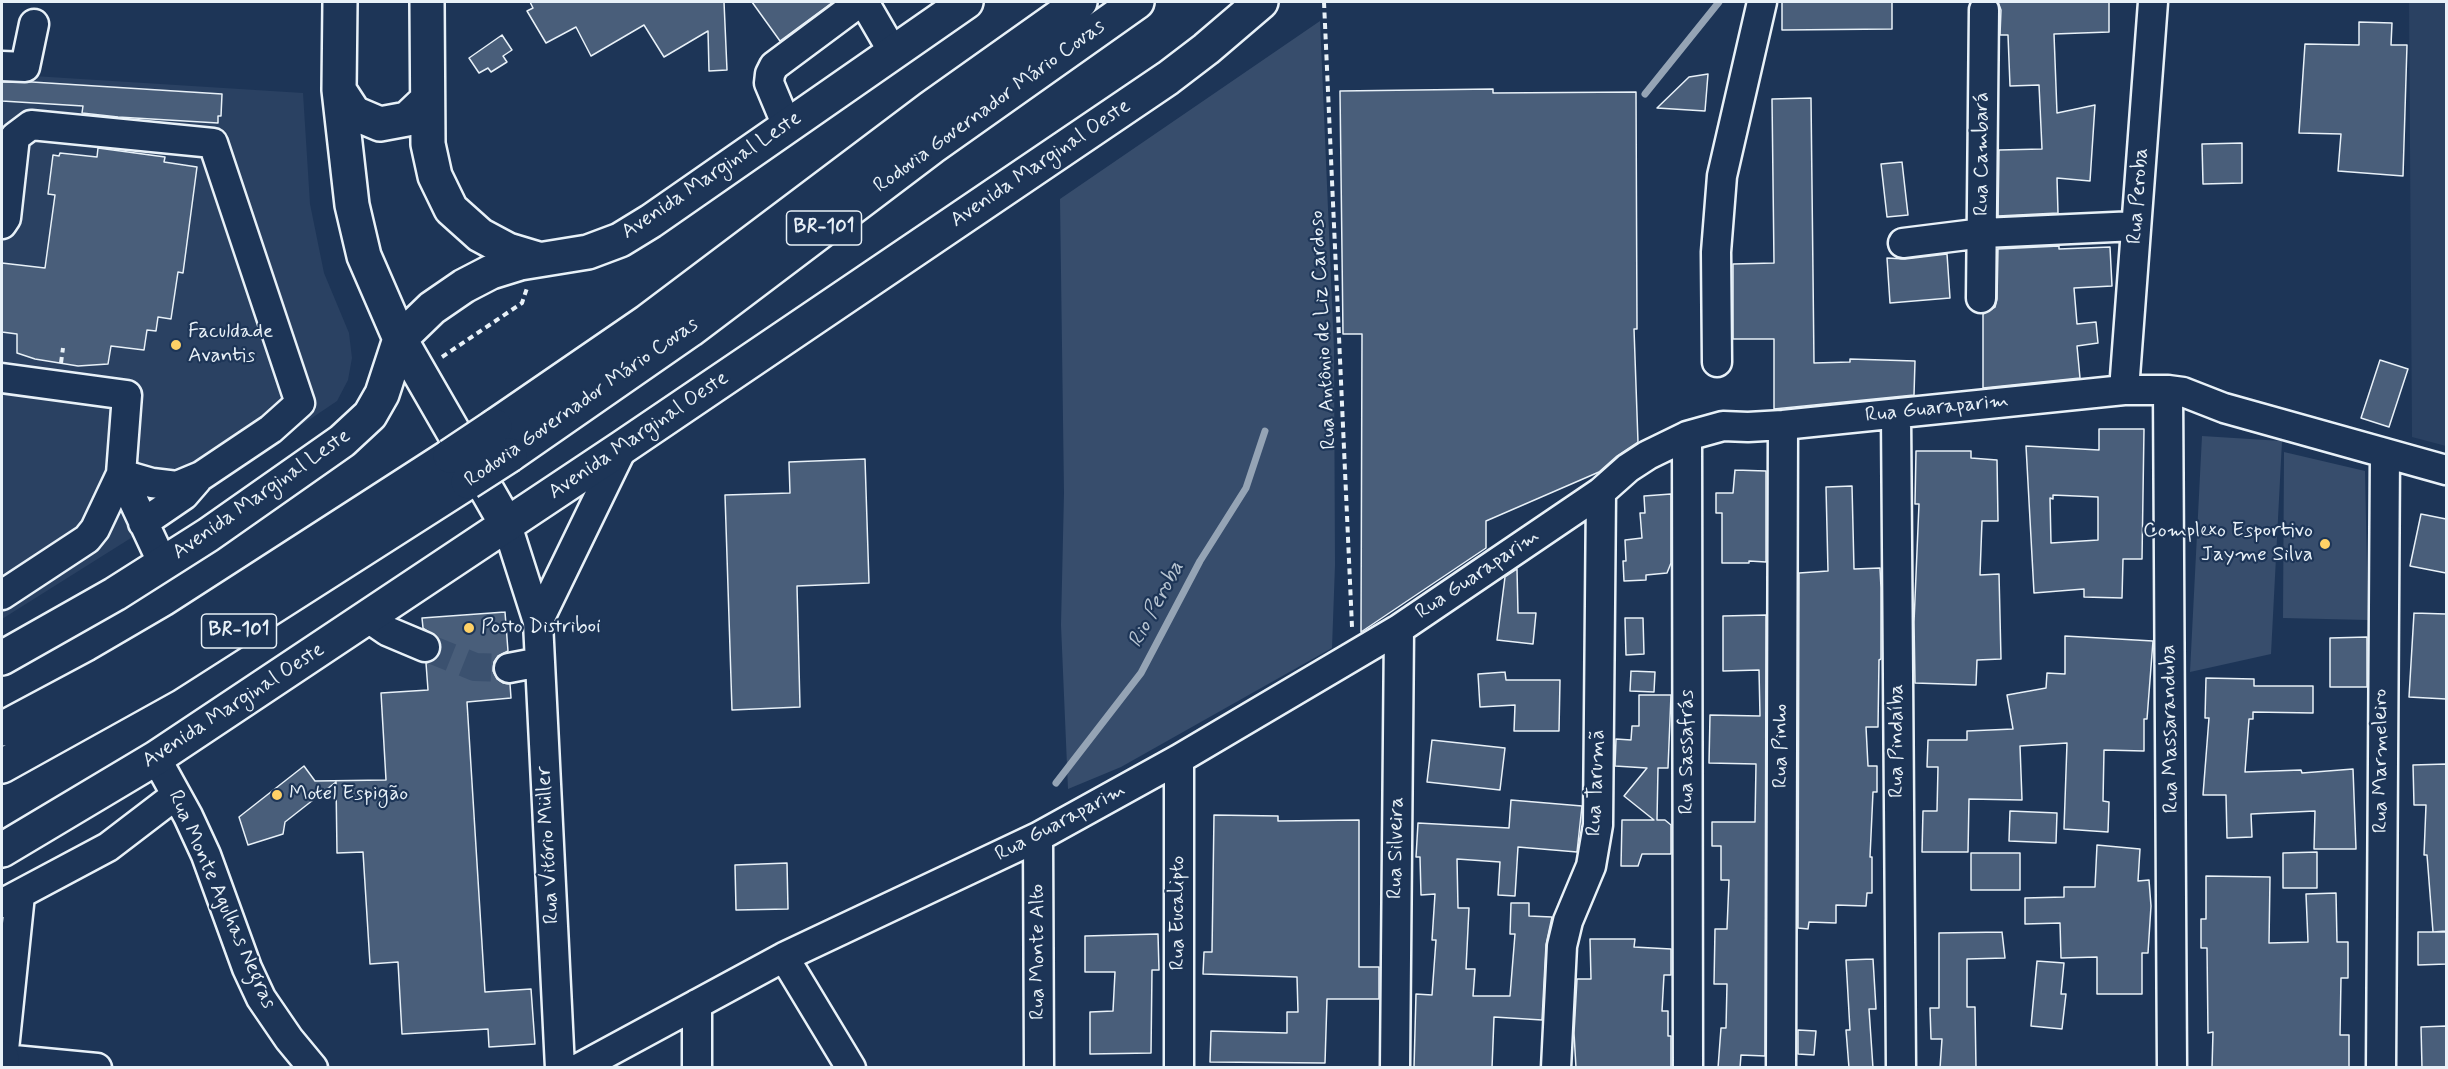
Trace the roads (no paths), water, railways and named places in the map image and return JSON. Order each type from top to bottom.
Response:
[{"type":"main road","name":"Rua Vitório Müller","points":[[340,2],[339,90],[352,205],[364,256],[400,339],[507,525]]},
{"type":"main road","points":[[427,2],[428,144],[435,176],[451,209],[480,235],[508,250],[538,259]]},
{"type":"main road","name":"Avenida Marginal Leste","points":[[2,658],[115,594],[208,535],[358,428],[370,415],[382,394],[400,339],[432,308],[464,286],[491,272],[538,259],[588,252],[620,240],[651,221],[966,2]]},
{"type":"main road","name":"Rodovia Governador Mário Covas","points":[[2,729],[103,675],[180,630],[495,426],[648,321],[932,107],[1080,2]]},
{"type":"main road","name":"Rodovia Governador Mário Covas","points":[[2,766],[164,676],[510,455],[681,336],[922,154],[1137,2]]},
{"type":"main road","name":"Avenida Marginal Oeste","points":[[2,850],[156,758],[623,447],[1168,78],[1261,2]]},
{"type":"main road","points":[[339,90],[354,113],[380,124],[407,119],[427,100]]},
{"type":"street","points":[[787,126],[769,83],[774,66],[862,2],[893,52]]},
{"type":"street","points":[[1717,362],[1716,252],[1722,176],[1762,2]]},
{"type":"street","name":"Rua Peroba","points":[[2124,390],[2154,2]]},
{"type":"street","name":"Rua Cambará","points":[[1981,298],[1984,10]]},
{"type":"street","points":[[2,66],[25,67],[34,24]]},
{"type":"street","points":[[2,224],[6,218],[15,137],[32,125],[213,143],[300,403],[271,429],[201,476],[177,486],[152,483],[121,474]]},
{"type":"street","points":[[1903,243],[1983,233],[2136,226]]},
{"type":"street","points":[[2,378],[126,395],[121,474],[95,529],[87,539],[2,595]]},
{"type":"street","name":"Rua Guaraparim","points":[[579,1068],[784,957],[1038,837],[1179,759],[1354,658],[1601,492],[1628,468],[1648,455],[1687,436],[1723,426],[1783,425],[2124,390],[2168,390],[2183,392],[2224,408],[2446,470]]},
{"type":"street","name":"Rua Massaranduba","points":[[2168,390],[2172,1068]]},
{"type":"street","name":"Rua Pindaíba","points":[[1896,414],[1901,1068]]},
{"type":"street","name":"Rua Pinho","points":[[1781,1068],[1783,425]]},
{"type":"street","name":"Rua Sassafrás","points":[[1687,436],[1688,1068]]},
{"type":"street","name":"Rua Vitório Müller","points":[[538,621],[623,447]]},
{"type":"street","name":"Rua Marmeleiro","points":[[2380,1068],[2385,454]]},
{"type":"street","points":[[121,474],[163,564]]},
{"type":"street","points":[[143,523],[184,495],[201,476]]},
{"type":"street","name":"Rua Tarumã","points":[[1556,1068],[1562,946],[1568,921],[1591,866],[1598,825],[1601,492]]},
{"type":"street","name":"Rua Vitório Müller","points":[[507,525],[538,621],[560,1068]]},
{"type":"street","points":[[368,618],[387,631],[425,647]]},
{"type":"street","name":"Rua Silveira","points":[[1395,1068],[1399,629]]},
{"type":"street","points":[[509,668],[540,662]]},
{"type":"street","name":"Rua Monte Agulhas Negras","points":[[156,758],[206,855],[247,968],[261,998],[289,1039],[313,1068]]},
{"type":"street","name":"Rua Eucalipto","points":[[1179,759],[1179,1068]]},
{"type":"street","points":[[97,1068],[2,1062],[11,899],[108,847],[177,795]]},
{"type":"street","name":"Rua Monte Alto","points":[[1038,837],[1039,1068]]},
{"type":"street","points":[[784,957],[851,1068]]},
{"type":"street","points":[[697,1004],[697,1068]]},
{"type":"waterway","name":"Rio Peroba","points":[[1645,94],[1719,2]]},
{"type":"waterway","name":"Rio Peroba","points":[[1056,783],[1141,673],[1200,561],[1246,488],[1265,431]]},
{"type":"tunnel","points":[[425,647],[475,667],[509,668]]},
{"type":"place","name":"Faculdade Avantis","points":[[176,345]]},
{"type":"place","name":"Complexo Esportivo Jayme Silva","points":[[2325,544]]},
{"type":"place","name":"Posto Distriboi","points":[[469,628]]},
{"type":"place","name":"Motel Espigão","points":[[277,795]]}]
